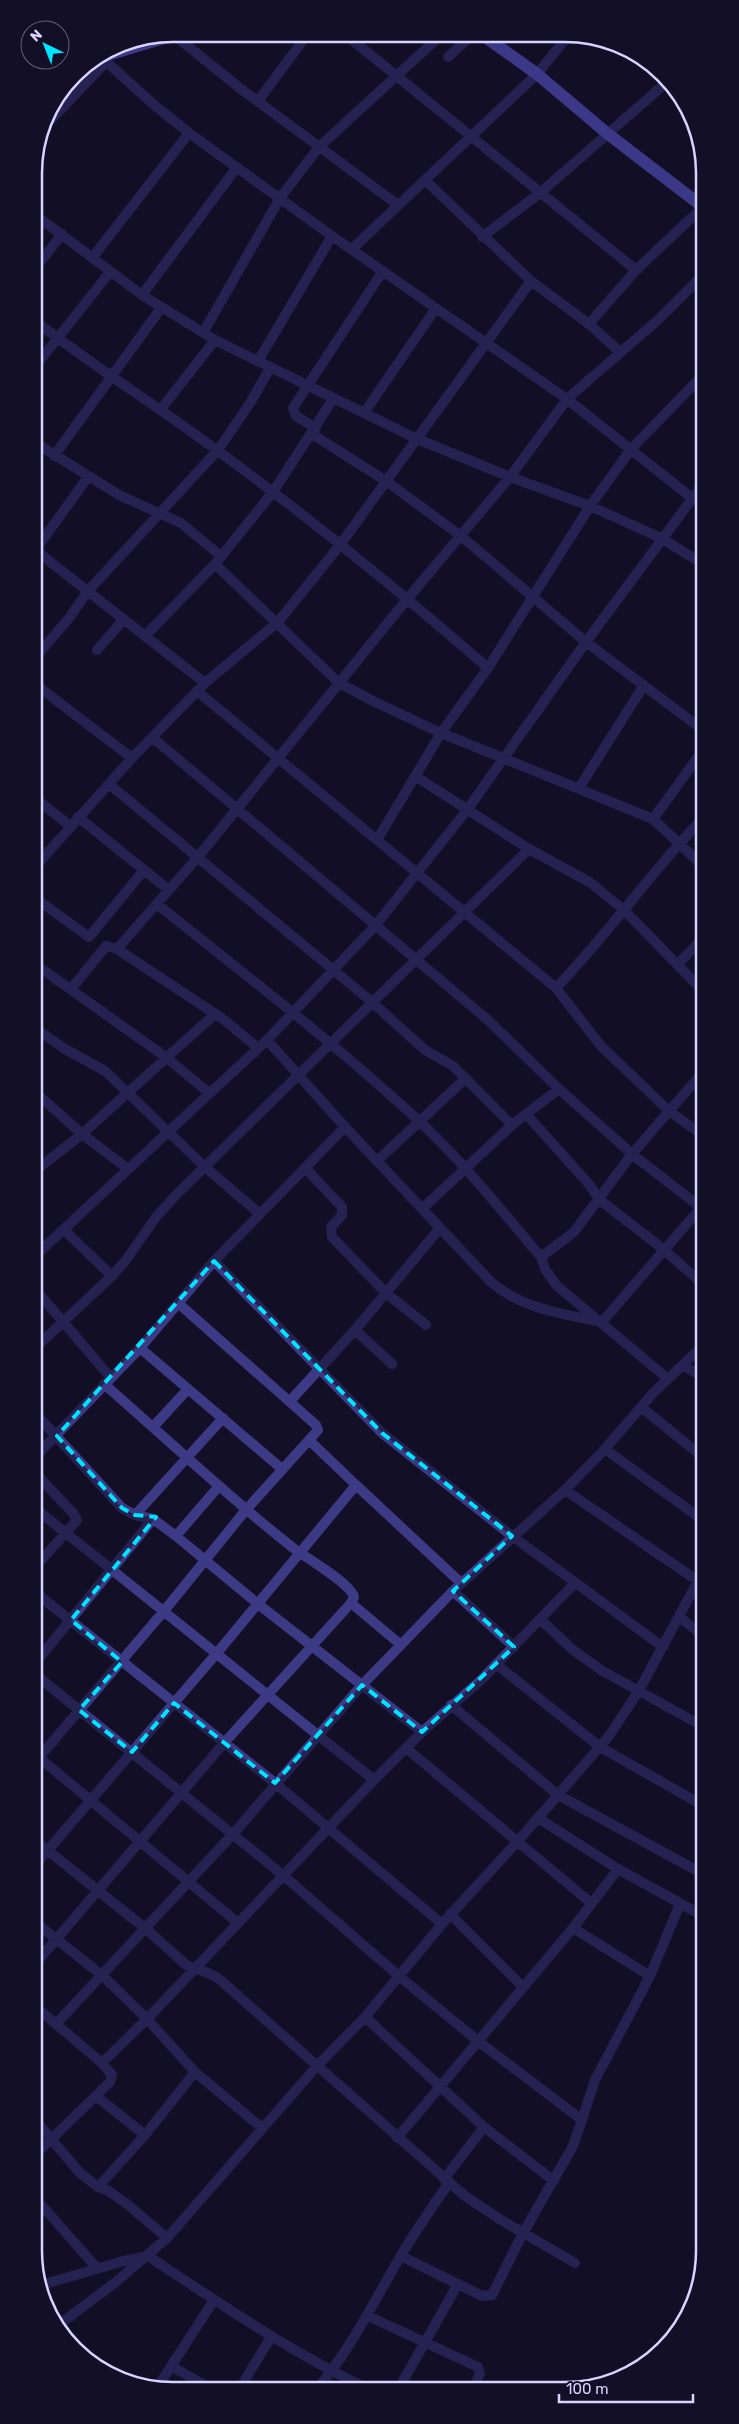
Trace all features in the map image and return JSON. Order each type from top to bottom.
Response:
[{"type":"street","points":[[185,42],[258,101],[398,205]]},
{"type":"street","points":[[258,101],[302,42]]},
{"type":"street","points":[[355,42],[636,270]]},
{"type":"street","points":[[203,333],[280,198],[319,147],[435,42]]},
{"type":"street","points":[[448,57],[465,42]]},
{"type":"street","points":[[494,42],[537,74],[608,134],[696,202]]},
{"type":"street","points":[[352,249],[537,74],[563,42]]},
{"type":"street","points":[[105,62],[152,104],[189,133],[332,236],[567,399],[692,498]]},
{"type":"street","points":[[59,110],[91,72]]},
{"type":"street","points":[[482,237],[540,193],[662,86]]},
{"type":"street","points":[[92,258],[189,133]]},
{"type":"street","points":[[142,295],[236,166]]},
{"type":"street","points":[[425,180],[482,237],[531,281],[589,324],[620,352]]},
{"type":"street","points":[[589,324],[636,270],[696,214]]},
{"type":"street","points":[[43,220],[142,295],[215,340],[415,438],[510,477],[590,506],[661,538],[696,560]]},
{"type":"street","points":[[43,258],[62,234]]},
{"type":"street","points":[[258,361],[332,236]]},
{"type":"street","points":[[383,271],[308,386],[293,411],[296,416],[314,431],[462,536],[586,642],[696,725]]},
{"type":"street","points":[[43,357],[110,272]]},
{"type":"street","points":[[43,858],[132,758],[197,691],[278,622],[340,545],[415,438],[531,281]]},
{"type":"street","points":[[117,949],[198,857],[408,598],[462,536],[510,477],[567,399],[659,319],[696,282]]},
{"type":"street","points":[[54,456],[161,308]]},
{"type":"street","points":[[364,413],[436,308]]},
{"type":"street","points":[[43,327],[111,377],[161,409],[273,492],[408,598],[488,668]]},
{"type":"street","points":[[161,409],[215,340]]},
{"type":"street","points":[[43,649],[69,618],[88,591],[218,450],[250,403],[270,368]]},
{"type":"street","points":[[377,840],[441,733],[488,668],[590,506],[631,449],[696,382]]},
{"type":"street","points":[[146,635],[218,560],[273,492],[333,399]]},
{"type":"street","points":[[43,448],[88,477],[140,506],[181,523],[339,683],[441,733],[653,819],[696,859]]},
{"type":"street","points":[[43,540],[88,477]]},
{"type":"street","points":[[42,1249],[267,1040],[335,971],[375,926],[467,810],[502,758],[661,538],[696,493]]},
{"type":"street","points":[[43,556],[205,683]]},
{"type":"street","points":[[97,650],[124,619]]},
{"type":"street","points":[[579,788],[644,685]]},
{"type":"street","points":[[43,690],[132,758]]},
{"type":"street","points":[[197,691],[556,988],[601,1046],[669,1111],[696,1130]]},
{"type":"street","points":[[153,738],[414,960],[488,1020],[632,1154],[696,1202]]},
{"type":"street","points":[[653,819],[696,760]]},
{"type":"street","points":[[414,776],[529,848],[578,875],[624,911],[696,984]]},
{"type":"street","points":[[109,784],[372,1002],[426,1050],[454,1066],[512,1125]]},
{"type":"street","points":[[43,804],[70,826]]},
{"type":"street","points":[[78,817],[168,890]]},
{"type":"street","points":[[556,988],[696,825]]},
{"type":"street","points":[[42,1341],[112,1276],[126,1260],[156,1217],[205,1167],[529,848]]},
{"type":"street","points":[[89,937],[144,870]]},
{"type":"street","points":[[43,904],[89,937],[106,946],[117,949],[215,1014],[258,1048]]},
{"type":"street","points":[[157,904],[330,1044],[420,1122],[466,1168],[541,1257],[552,1281],[668,1378]]},
{"type":"street","points":[[71,989],[106,946]]},
{"type":"street","points":[[677,965],[696,946]]},
{"type":"street","points":[[43,969],[168,1058],[209,1093]]},
{"type":"street","points":[[43,1165],[82,1134],[127,1091],[168,1058],[215,1014]]},
{"type":"street","points":[[43,1033],[65,1049],[105,1071],[205,1167],[260,1214]]},
{"type":"street","points":[[267,1040],[345,1128],[423,1208],[491,1282],[509,1296],[540,1309],[602,1322]]},
{"type":"street","points":[[377,1161],[466,1078]]},
{"type":"street","points":[[541,1257],[574,1232],[600,1200],[632,1154],[696,1081]]},
{"type":"street","points":[[423,1208],[512,1125],[559,1088]]},
{"type":"street","points":[[43,1099],[82,1134],[128,1170]]},
{"type":"street","points":[[526,1114],[588,1183],[600,1200],[663,1249],[696,1278]]},
{"type":"street","points":[[42,1450],[140,1348],[214,1261],[345,1128]]},
{"type":"street","points":[[305,1168],[342,1207],[342,1215],[330,1230],[332,1237],[386,1293],[426,1325]]},
{"type":"street","points":[[602,1322],[663,1249],[696,1214]]},
{"type":"street","points":[[290,1401],[355,1330],[440,1228]]},
{"type":"street","points":[[64,1230],[112,1276]]},
{"type":"street","points":[[214,1261],[382,1433],[574,1584],[663,1647]]},
{"type":"street","points":[[42,1298],[108,1381],[153,1427],[245,1511],[300,1554],[351,1590],[354,1596],[351,1603],[139,1840],[42,1956]]},
{"type":"street","points":[[42,1752],[122,1662],[245,1511],[317,1432],[316,1425],[178,1303]]},
{"type":"street","points":[[355,1330],[392,1364]]},
{"type":"street","points":[[140,1348],[282,1469]]},
{"type":"street","points":[[56,2024],[103,1976],[233,1834],[317,1734],[362,1685],[461,1583],[565,1490],[605,1449],[668,1378],[696,1353]]},
{"type":"street","points":[[684,1365],[696,1373]]},
{"type":"street","points":[[153,1427],[187,1390]]},
{"type":"street","points":[[641,1407],[696,1452]]},
{"type":"street","points":[[135,1515],[223,1418]]},
{"type":"street","points":[[42,1422],[114,1500],[128,1512],[153,1519],[176,1536],[258,1604],[422,1732]]},
{"type":"street","points":[[310,1441],[461,1583]]},
{"type":"street","points":[[605,1449],[696,1514]]},
{"type":"street","points":[[42,1480],[77,1518],[42,1559]]},
{"type":"street","points":[[42,1857],[217,1653],[356,1485]]},
{"type":"street","points":[[176,1536],[219,1486]]},
{"type":"street","points":[[565,1490],[696,1580]]},
{"type":"street","points":[[42,1515],[374,1780]]},
{"type":"street","points":[[42,1654],[153,1519]]},
{"type":"street","points":[[102,2063],[147,2019],[374,1780],[422,1732],[514,1647],[574,1584]]},
{"type":"street","points":[[64,2321],[148,2256],[167,2238],[317,2066],[365,2017],[400,1977],[450,1914],[518,1841],[600,1747],[617,1727],[638,1692],[696,1585]]},
{"type":"street","points":[[453,1591],[514,1647]]},
{"type":"street","points":[[42,1598],[275,1783],[442,1924]]},
{"type":"street","points":[[351,1603],[401,1645]]},
{"type":"street","points":[[679,1617],[696,1630]]},
{"type":"street","points":[[541,1620],[585,1659],[638,1692],[696,1723]]},
{"type":"street","points":[[496,1664],[600,1747],[696,1801]]},
{"type":"street","points":[[42,1680],[284,1876],[400,1977],[478,2041],[582,2120]]},
{"type":"street","points":[[451,1705],[558,1795],[696,1871]]},
{"type":"street","points":[[406,1748],[591,1903]]},
{"type":"street","points":[[42,1762],[91,1800],[238,1923]]},
{"type":"street","points":[[538,1818],[618,1869],[696,1912]]},
{"type":"street","points":[[42,1847],[146,1929],[185,1964],[208,1971],[219,1979],[446,2181],[471,2201],[574,2262]]},
{"type":"street","points":[[398,2138],[573,1928],[618,1869]]},
{"type":"street","points":[[401,2256],[482,2296],[492,2295],[523,2233],[573,2146],[595,2080],[650,1976],[680,1904]]},
{"type":"street","points":[[450,1914],[523,1987]]},
{"type":"street","points":[[42,1928],[103,1976],[147,2019],[195,2072],[262,2128]]},
{"type":"street","points":[[573,1928],[650,1976]]},
{"type":"street","points":[[42,2012],[102,2063],[110,2071],[112,2078],[42,2148]]},
{"type":"street","points":[[365,2017],[484,2127],[554,2181]]},
{"type":"street","points":[[98,2187],[145,2135],[195,2072]]},
{"type":"street","points":[[96,2096],[145,2135]]},
{"type":"street","points":[[323,2382],[368,2316],[446,2181],[484,2127]]},
{"type":"street","points":[[42,2128],[73,2166],[98,2187],[115,2195],[167,2238]]},
{"type":"street","points":[[42,2205],[97,2268]]},
{"type":"street","points":[[47,2284],[97,2268],[148,2256],[271,2337],[354,2382]]},
{"type":"street","points":[[402,2382],[458,2284]]},
{"type":"street","points":[[162,2381],[214,2300]]},
{"type":"street","points":[[368,2316],[478,2367],[480,2373],[476,2382]]},
{"type":"street","points":[[244,2382],[271,2337]]},
{"type":"street","points":[[171,2366],[199,2382]]},
{"type":"highlighted area","points":[[214,1261],[382,1433],[512,1536],[453,1591],[514,1647],[422,1732],[362,1685],[275,1783],[174,1703],[132,1752],[79,1710],[122,1662],[71,1620],[156,1517],[135,1515],[122,1508],[57,1436]]}]
